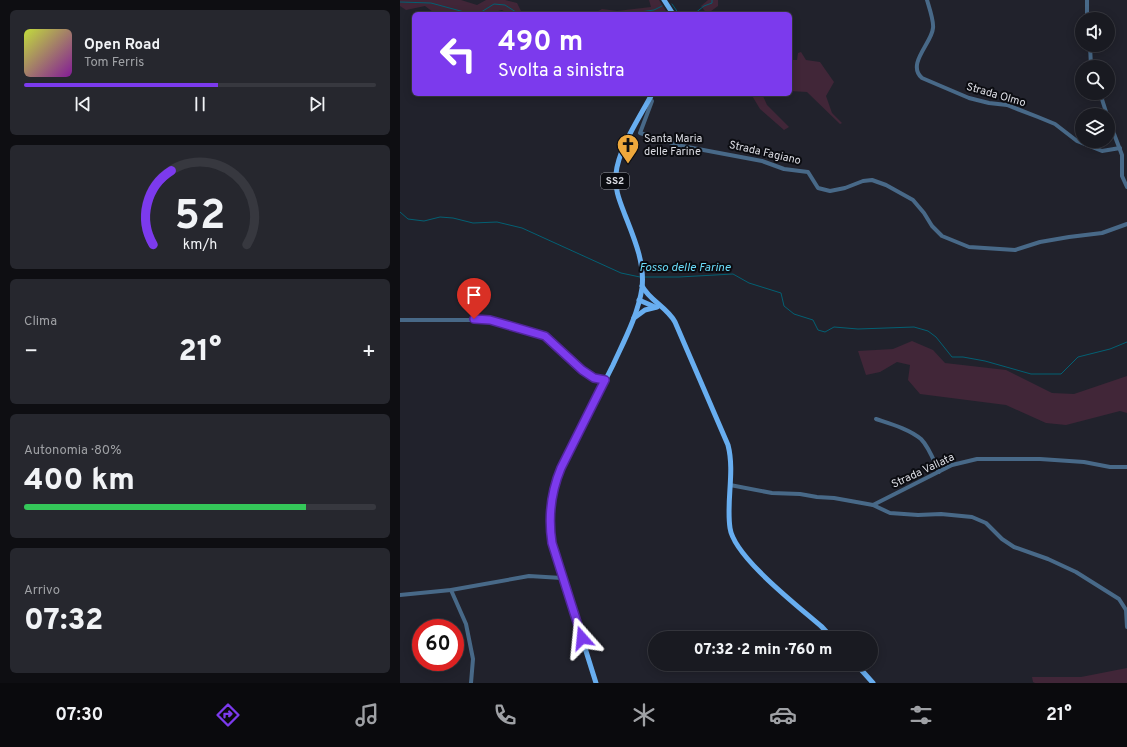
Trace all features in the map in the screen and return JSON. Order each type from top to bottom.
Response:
[{"type":"main road","points":[[664,0],[672,12]]},
{"type":"main road","name":"SS2","points":[[596,683],[555,554],[550,530],[552,495],[561,468],[605,380],[633,320],[640,300],[642,273],[635,241],[619,199],[615,181],[621,152],[651,96]]},
{"type":"main road","points":[[642,286],[656,304]]},
{"type":"main road","points":[[640,300],[645,300],[656,304],[664,309],[675,322],[728,445],[730,458],[730,529],[736,545],[755,568],[826,631]]},
{"type":"main road","points":[[633,320],[638,314],[656,304]]},
{"type":"main road","points":[[862,671],[873,683]]},
{"type":"street","name":"Strada Olmo","points":[[927,0],[933,27],[922,50],[916,69],[918,75],[969,98],[989,103],[1007,105],[1055,124],[1077,141],[1102,151],[1120,148]]},
{"type":"street","points":[[1087,0],[1087,12]]},
{"type":"street","name":"Strada Fagiano","points":[[651,96],[652,102],[640,133],[644,135],[682,146],[762,161],[784,169],[808,172],[818,188],[830,191],[845,188],[863,181],[872,180],[886,185],[913,200],[924,213],[932,226],[942,236],[969,247],[1015,250],[1040,242],[1102,233],[1127,224]]},
{"type":"street","points":[[1115,136],[1122,155],[1122,176],[1127,187]]},
{"type":"street","points":[[400,320],[485,320],[539,334],[549,340],[582,370],[594,378],[605,380]]},
{"type":"street","points":[[876,418],[909,431],[922,440],[939,472]]},
{"type":"street","name":"Strada Vallata","points":[[872,505],[952,465],[977,459],[1040,459],[1084,462],[1110,467],[1127,467]]},
{"type":"street","points":[[730,485],[772,493],[800,494],[817,498],[834,498],[872,505],[890,514],[941,514],[972,517],[986,523],[1002,539],[1014,547],[1048,559],[1076,572],[1120,599],[1126,610],[1127,627]]},
{"type":"street","points":[[400,595],[452,590],[528,576],[562,578]]},
{"type":"street","points":[[452,590],[454,600],[466,624],[473,659],[471,683]]},
{"type":"shaded area","points":[[400,0],[461,0],[477,5],[486,0],[505,0],[517,3],[521,11],[524,12],[505,12],[502,10],[494,12],[433,12],[425,6],[406,10],[400,6]]},
{"type":"shaded area","points":[[649,0],[659,0],[667,12],[594,12],[602,9],[617,11],[651,7]]},
{"type":"shaded area","points":[[708,0],[718,0],[718,6],[710,12],[706,12],[701,6]]},
{"type":"shaded area","points":[[801,52],[806,60],[820,62],[834,82],[826,96],[832,113],[842,123],[840,124],[807,92],[792,91],[792,60],[797,60],[798,53]]},
{"type":"shaded area","points":[[752,96],[763,96],[767,105],[789,127],[784,130],[760,109]]},
{"type":"shaded area","points":[[912,341],[933,350],[945,363],[1006,370],[1052,393],[1074,394],[1127,376],[1127,413],[1120,411],[1066,425],[1046,423],[1006,405],[920,394],[908,380],[910,365],[897,362],[880,372],[866,375],[858,351],[893,349]]},
{"type":"shaded area","points":[[1127,668],[1127,683],[1035,683],[1033,682],[1032,677],[1081,677]]},
{"type":"waterway","points":[[696,12],[704,6],[712,3],[712,0]]},
{"type":"waterway","points":[[400,2],[431,3],[464,12]]},
{"type":"waterway","points":[[481,12],[494,4],[505,5],[516,12]]},
{"type":"waterway","points":[[672,4],[678,12]]},
{"type":"waterway","points":[[640,12],[654,10],[662,6]]},
{"type":"waterway","name":"Fosso delle Farine","points":[[400,212],[408,219],[424,221],[440,217],[453,218],[473,223],[497,222],[522,228],[621,273],[640,277]]},
{"type":"waterway","name":"Fosso delle Farine","points":[[645,277],[733,274],[749,283],[781,293],[784,306],[794,314],[813,320],[818,330],[825,332],[834,327],[858,329],[914,327],[928,331],[936,337],[952,357],[963,357],[985,361],[1031,374],[1061,374],[1078,357],[1110,349],[1127,342]]},
{"type":"place","name":"Santa Maria delle Farine","points":[[628,164]]},
{"type":"route","points":[[474,319],[490,320],[545,336],[566,357],[582,370],[598,380],[605,380],[561,468],[555,482],[550,507],[550,530],[552,543],[582,638]]}]
